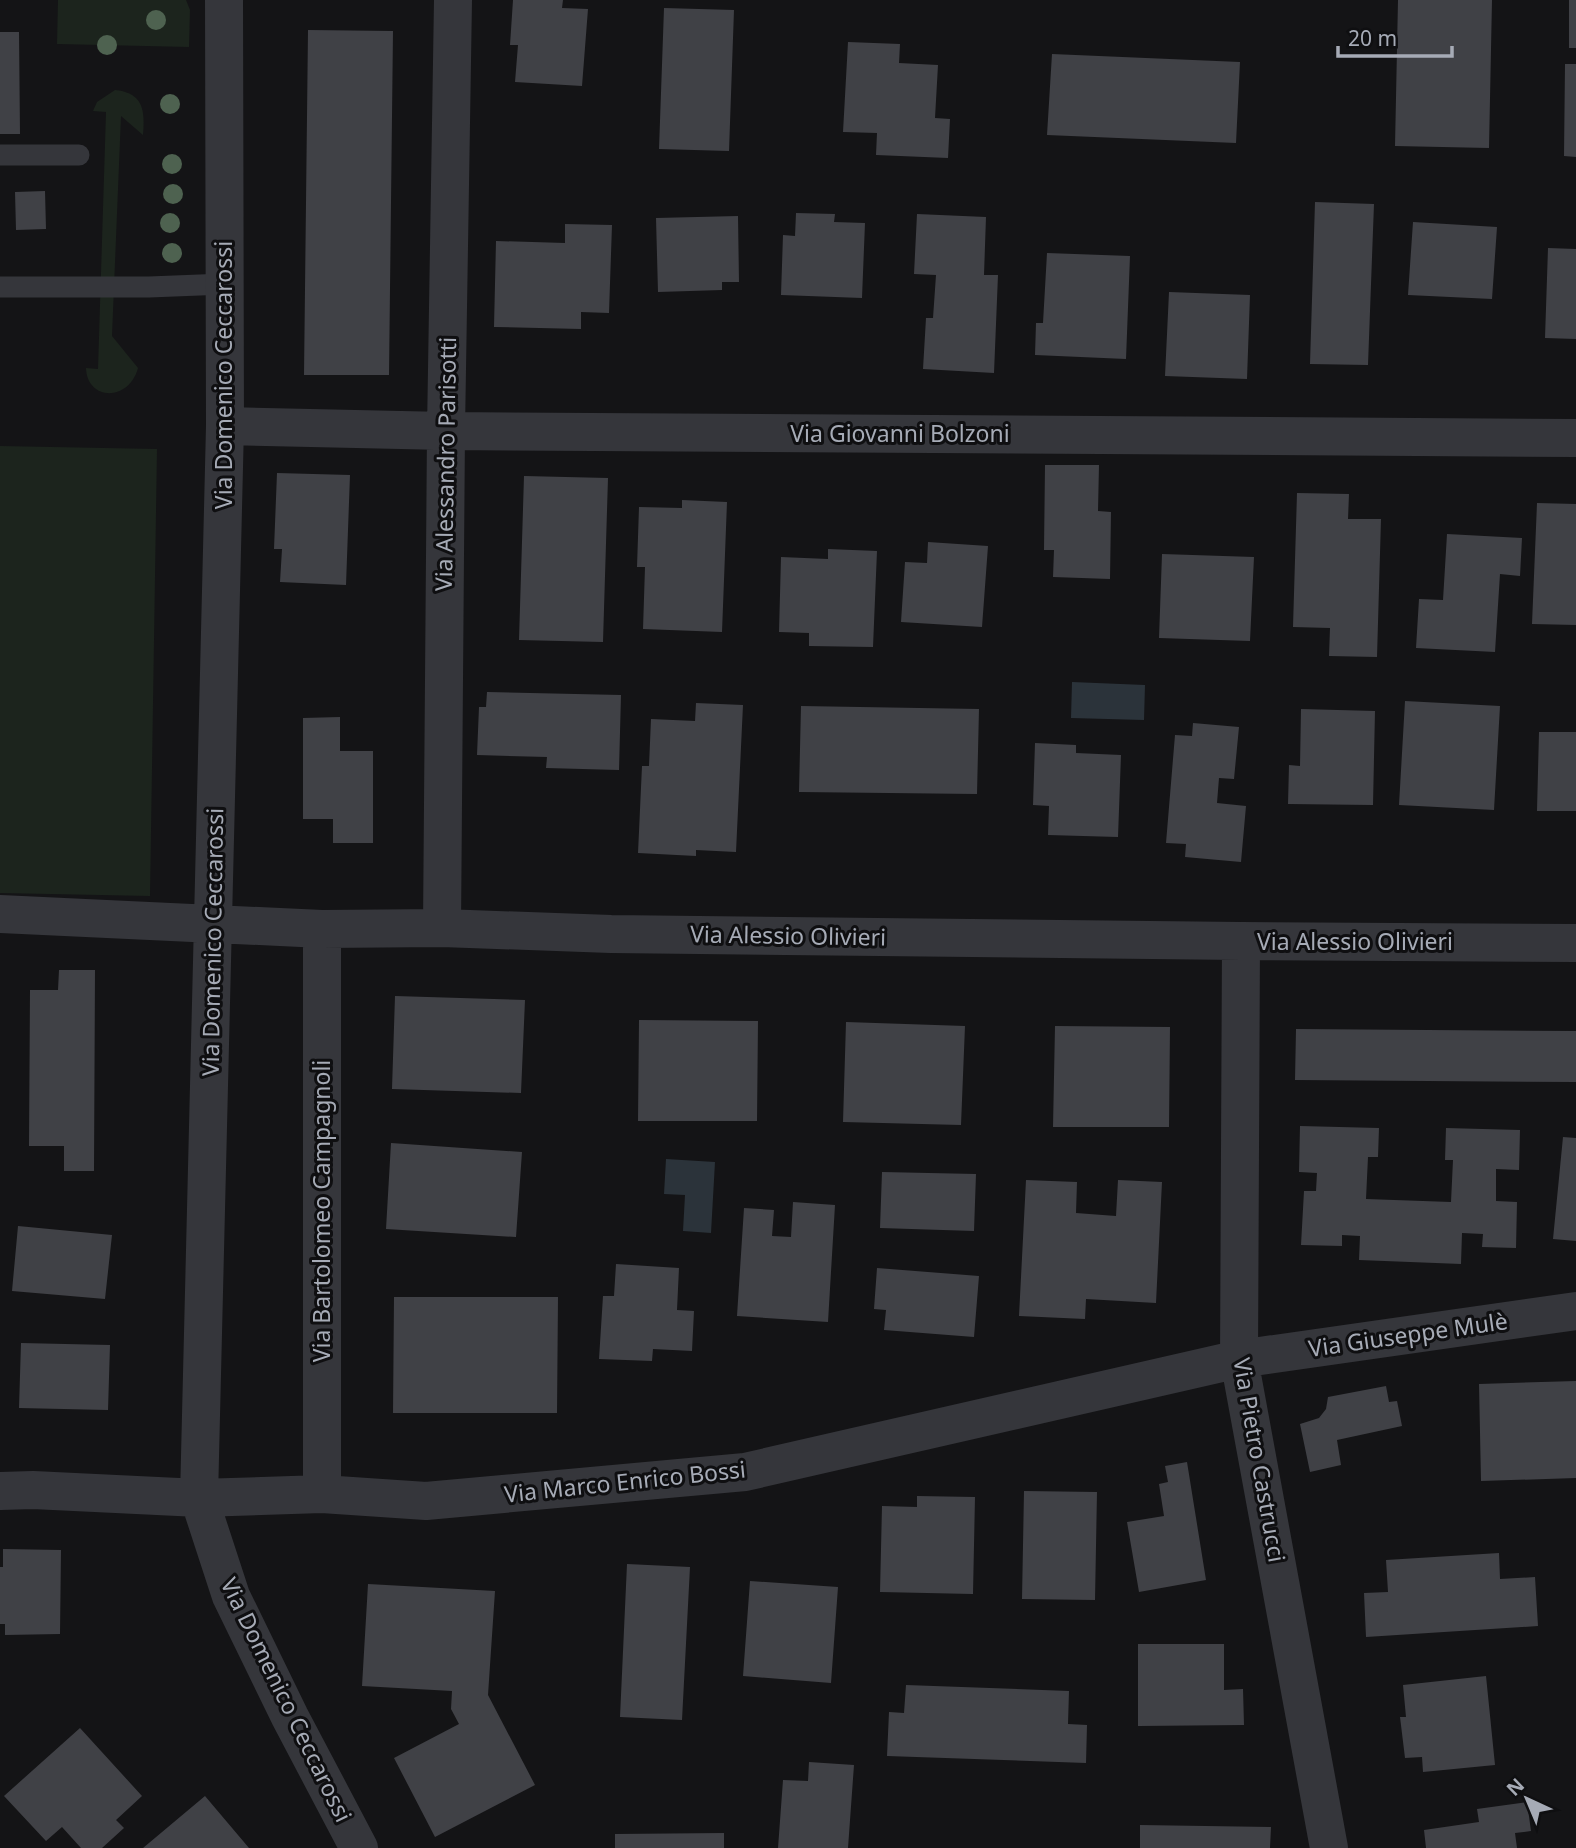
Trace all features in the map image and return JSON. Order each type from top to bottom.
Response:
[{"type":"street","name":"Via Domenico Ceccarossi","points":[[224,0],[225,426],[199,1498],[231,1597],[359,1848]]},
{"type":"street","name":"Via Alessandro Parisotti","points":[[442,928],[453,0]]},
{"type":"street","name":"Via Giovanni Bolzoni","points":[[225,426],[446,431],[1576,438]]},
{"type":"street","name":"Via Alessio Olivieri","points":[[0,914],[322,929],[442,928],[611,934],[1241,942],[1576,943]]},
{"type":"street","name":"Via Bartolomeo Campagnoli","points":[[322,929],[322,1494]]},
{"type":"street","name":"Via Pietro Castrucci","points":[[1241,942],[1239,1359],[1329,1848]]},
{"type":"street","name":"Via Giuseppe Mulè","points":[[1239,1359],[1576,1311]]},
{"type":"street","name":"Via Marco Enrico Bossi","points":[[0,1491],[33,1490],[199,1498],[322,1494],[426,1501],[745,1472],[1239,1359]]},
{"type":"lane","points":[[0,155],[79,155]]},
{"type":"lane","points":[[0,288],[225,284]]},
{"type":"shaded area","points":[[58,0],[186,0],[190,10],[189,47],[57,44]]},
{"type":"shaded area","points":[[115,90],[137,99],[143,111],[144,126],[143,135],[121,116],[112,336],[138,368],[126,387],[109,393],[93,387],[86,368],[98,369],[106,112],[93,111],[97,102]]},
{"type":"shaded area","points":[[0,446],[157,449],[150,896],[0,893]]},
{"type":"shaded area","points":[[1072,682],[1145,685],[1144,720],[1071,718]]},
{"type":"shaded area","points":[[666,1159],[715,1162],[711,1233],[683,1231],[685,1195],[664,1194]]},
{"type":"building","points":[[513,0],[563,0],[562,8],[588,9],[582,86],[515,82],[518,45],[510,45]]},
{"type":"building","points":[[1398,0],[1492,0],[1489,148],[1395,146]]},
{"type":"building","points":[[1569,0],[1576,0],[1576,48],[1569,48]]},
{"type":"building","points":[[664,8],[734,10],[729,151],[659,149]]},
{"type":"building","points":[[308,30],[393,31],[389,375],[304,375]]},
{"type":"building","points":[[0,32],[19,32],[20,134],[0,134]]},
{"type":"building","points":[[848,42],[900,44],[899,63],[938,65],[935,118],[950,119],[948,158],[876,155],[877,133],[843,132]]},
{"type":"building","points":[[1052,54],[1240,62],[1236,143],[1047,135]]},
{"type":"building","points":[[1565,64],[1576,64],[1576,157],[1564,156]]},
{"type":"building","points":[[45,191],[46,229],[16,230],[15,192]]},
{"type":"building","points":[[1315,202],[1374,204],[1368,365],[1310,364]]},
{"type":"building","points":[[796,213],[835,214],[834,222],[865,223],[862,298],[781,295],[783,235],[795,236]]},
{"type":"building","points":[[917,214],[986,217],[984,275],[998,275],[994,373],[923,369],[926,318],[933,318],[936,275],[914,274]]},
{"type":"building","points":[[738,216],[739,282],[722,282],[722,290],[658,292],[656,218]]},
{"type":"building","points":[[1413,222],[1497,227],[1492,299],[1408,295]]},
{"type":"building","points":[[565,224],[612,225],[609,313],[581,312],[581,329],[494,327],[496,241],[565,243]]},
{"type":"building","points":[[1548,248],[1576,249],[1576,339],[1545,338]]},
{"type":"building","points":[[1047,253],[1130,256],[1126,359],[1035,355],[1036,323],[1043,323]]},
{"type":"building","points":[[1169,292],[1250,295],[1247,379],[1165,376]]},
{"type":"building","points":[[1045,465],[1099,465],[1098,511],[1111,512],[1110,579],[1053,577],[1054,550],[1044,550]]},
{"type":"building","points":[[277,473],[350,475],[346,585],[280,582],[282,549],[274,549]]},
{"type":"building","points":[[524,476],[608,478],[603,642],[519,640]]},
{"type":"building","points":[[1297,493],[1349,494],[1348,519],[1381,519],[1377,657],[1329,656],[1330,628],[1293,627]]},
{"type":"building","points":[[682,500],[727,502],[722,632],[643,629],[645,567],[637,567],[639,507],[682,508]]},
{"type":"building","points":[[1537,503],[1576,504],[1576,625],[1532,624]]},
{"type":"building","points":[[1447,534],[1522,538],[1520,576],[1500,574],[1495,652],[1416,648],[1419,599],[1443,600]]},
{"type":"building","points":[[928,542],[988,546],[982,627],[901,622],[905,562],[927,563]]},
{"type":"building","points":[[828,549],[877,551],[873,647],[809,646],[809,633],[779,632],[781,557],[828,559]]},
{"type":"building","points":[[1162,554],[1254,557],[1250,641],[1159,638]]},
{"type":"building","points":[[487,692],[621,695],[619,770],[546,768],[547,757],[477,755],[479,707],[486,707]]},
{"type":"building","points":[[1405,701],[1500,706],[1494,810],[1399,805]]},
{"type":"building","points":[[696,703],[743,705],[736,852],[696,850],[696,856],[638,853],[642,766],[649,766],[651,719],[695,721]]},
{"type":"building","points":[[801,706],[979,709],[977,794],[799,792]]},
{"type":"building","points":[[1301,709],[1375,711],[1373,805],[1288,804],[1289,765],[1300,766]]},
{"type":"building","points":[[340,717],[340,751],[373,751],[373,843],[333,843],[333,819],[303,819],[303,718]]},
{"type":"building","points":[[1193,723],[1239,727],[1234,779],[1219,778],[1217,803],[1246,806],[1241,862],[1185,857],[1186,844],[1166,843],[1175,735],[1192,736]]},
{"type":"building","points":[[1539,732],[1576,732],[1576,811],[1537,811]]},
{"type":"building","points":[[1035,743],[1076,745],[1076,753],[1121,755],[1118,837],[1048,835],[1049,806],[1033,805]]},
{"type":"building","points":[[59,970],[95,970],[94,1171],[64,1171],[64,1146],[29,1146],[30,990],[58,990]]},
{"type":"building","points":[[395,996],[525,1000],[521,1093],[392,1089]]},
{"type":"building","points":[[639,1020],[758,1021],[757,1121],[638,1121]]},
{"type":"building","points":[[846,1022],[965,1026],[961,1125],[843,1122]]},
{"type":"building","points":[[1055,1026],[1170,1027],[1169,1127],[1053,1127]]},
{"type":"building","points":[[1296,1029],[1576,1031],[1576,1082],[1295,1080]]},
{"type":"building","points":[[1300,1126],[1379,1128],[1378,1157],[1368,1157],[1366,1199],[1451,1202],[1453,1160],[1445,1160],[1446,1128],[1520,1130],[1519,1170],[1496,1169],[1496,1201],[1517,1202],[1516,1248],[1482,1247],[1483,1234],[1462,1233],[1461,1264],[1359,1260],[1360,1236],[1342,1235],[1342,1246],[1301,1245],[1304,1191],[1316,1191],[1317,1173],[1299,1172]]},
{"type":"building","points":[[1563,1137],[1576,1138],[1576,1241],[1553,1239]]},
{"type":"building","points":[[391,1143],[522,1152],[516,1237],[386,1229]]},
{"type":"building","points":[[882,1172],[976,1174],[974,1231],[880,1228]]},
{"type":"building","points":[[1026,1180],[1077,1182],[1076,1213],[1116,1216],[1118,1180],[1162,1182],[1156,1303],[1086,1299],[1085,1319],[1019,1316]]},
{"type":"building","points":[[793,1202],[835,1205],[828,1322],[737,1316],[744,1208],[774,1210],[772,1236],[791,1237]]},
{"type":"building","points":[[18,1226],[112,1235],[105,1299],[12,1291]]},
{"type":"building","points":[[616,1264],[679,1268],[677,1310],[694,1311],[692,1351],[653,1349],[652,1361],[599,1359],[603,1296],[614,1296]]},
{"type":"building","points":[[877,1268],[979,1276],[974,1337],[884,1330],[886,1310],[874,1309]]},
{"type":"building","points":[[394,1297],[558,1297],[557,1413],[393,1413]]},
{"type":"building","points":[[21,1343],[110,1345],[108,1410],[19,1408]]},
{"type":"building","points":[[1576,1381],[1576,1478],[1481,1481],[1479,1384]]},
{"type":"building","points":[[1386,1386],[1389,1402],[1397,1401],[1402,1426],[1337,1440],[1341,1465],[1310,1472],[1300,1424],[1319,1418],[1326,1409],[1328,1397]]},
{"type":"building","points":[[1187,1462],[1206,1580],[1139,1592],[1127,1522],[1164,1516],[1159,1484],[1168,1482],[1165,1466]]},
{"type":"building","points":[[1024,1491],[1097,1492],[1095,1600],[1022,1599]]},
{"type":"building","points":[[917,1496],[975,1497],[973,1594],[880,1592],[882,1506],[917,1507]]},
{"type":"building","points":[[3,1549],[61,1550],[60,1634],[5,1635],[5,1624],[0,1624],[0,1567],[3,1567]]},
{"type":"building","points":[[1499,1553],[1500,1579],[1535,1577],[1538,1626],[1366,1637],[1364,1593],[1388,1592],[1386,1560]]},
{"type":"building","points":[[627,1564],[690,1567],[682,1720],[620,1717]]},
{"type":"building","points":[[750,1581],[838,1587],[831,1683],[743,1676]]},
{"type":"building","points":[[368,1584],[495,1591],[488,1695],[535,1785],[435,1837],[394,1758],[459,1724],[451,1709],[452,1691],[362,1686]]},
{"type":"building","points":[[1138,1644],[1224,1644],[1224,1690],[1243,1689],[1244,1725],[1138,1726]]},
{"type":"building","points":[[1486,1676],[1495,1765],[1423,1772],[1422,1757],[1405,1758],[1400,1717],[1406,1717],[1403,1685]]},
{"type":"building","points":[[906,1685],[1069,1691],[1068,1724],[1087,1725],[1086,1763],[887,1756],[889,1712],[904,1713]]},
{"type":"building","points":[[80,1728],[142,1796],[116,1820],[124,1828],[102,1848],[81,1848],[62,1827],[46,1841],[4,1796]]},
{"type":"building","points":[[809,1762],[854,1765],[848,1848],[778,1848],[783,1780],[808,1781]]},
{"type":"building","points":[[205,1796],[249,1848],[143,1848]]},
{"type":"building","points":[[1527,1802],[1531,1831],[1515,1833],[1517,1848],[1426,1848],[1424,1830],[1479,1822],[1477,1809]]},
{"type":"building","points":[[1140,1825],[1271,1827],[1270,1848],[1140,1848]]},
{"type":"building","points":[[724,1833],[724,1848],[615,1848],[615,1834]]}]
